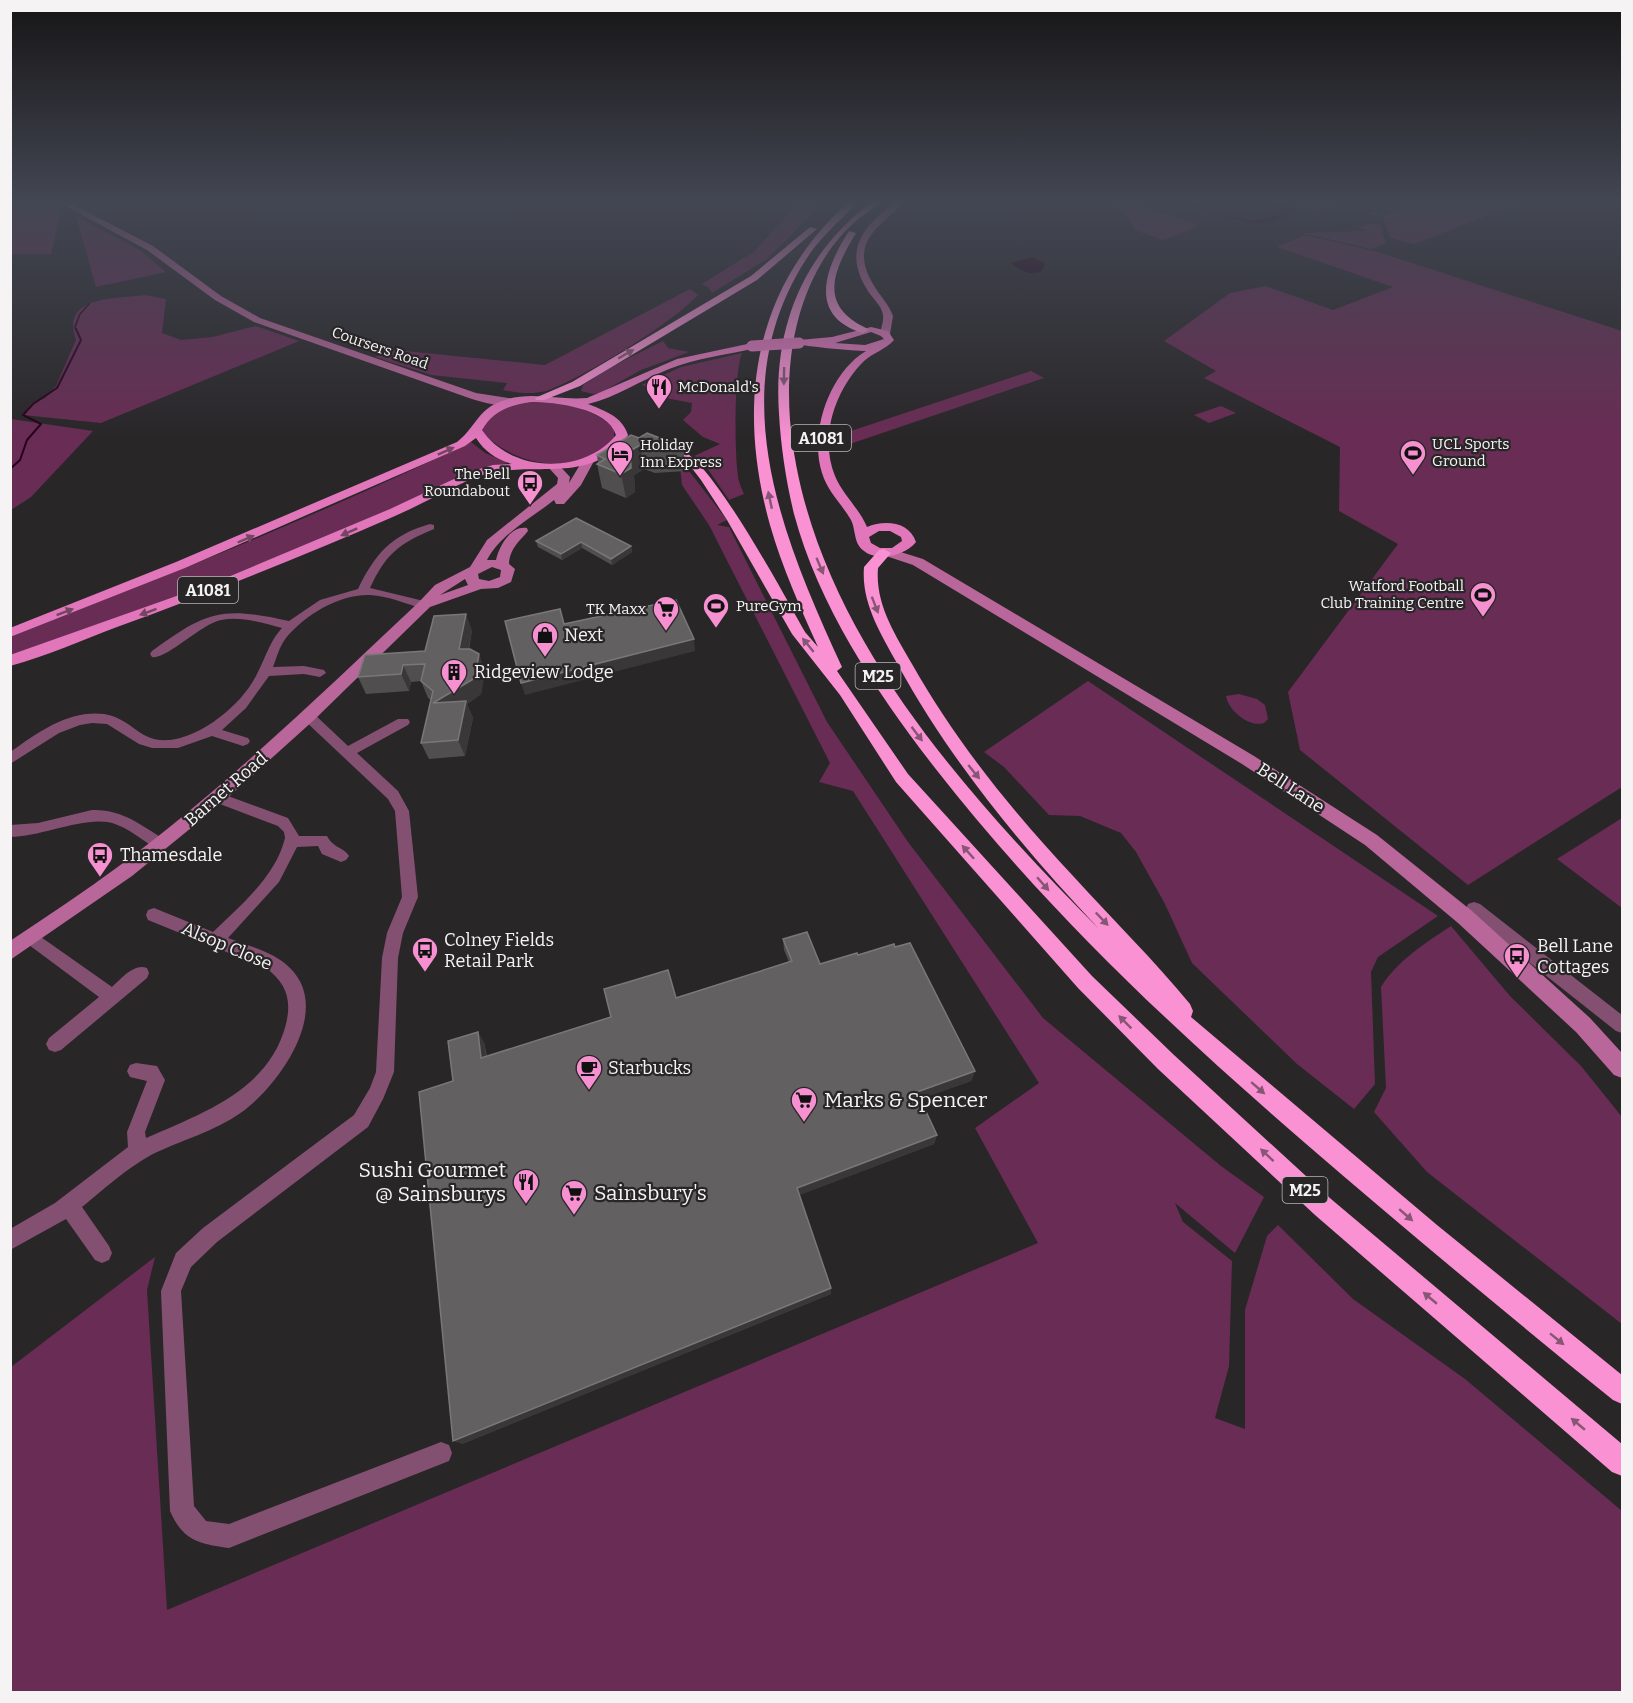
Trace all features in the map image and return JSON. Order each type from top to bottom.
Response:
[{"type":"highway","points":[[540,398],[576,384],[750,280]]},
{"type":"highway","name":"M25","points":[[789,280],[770,329],[761,391],[762,452],[776,523],[795,578],[845,691]]},
{"type":"highway","name":"M25","points":[[808,280],[794,317],[784,364],[783,421],[789,469],[807,535],[827,582],[849,627],[896,705],[945,771],[1056,899],[1138,981],[1214,1050],[1467,1268],[1623,1391]]},
{"type":"highway","name":"M25","points":[[831,280],[831,304],[836,315],[843,321],[864,330]]},
{"type":"highway","name":"M25","points":[[675,451],[695,464],[706,478],[799,634],[845,691],[902,778],[1086,982],[1150,1046],[1323,1206],[1623,1462]]},
{"type":"highway","name":"M25","points":[[887,553],[871,567],[872,594],[887,633],[927,702],[969,766],[1037,848],[1151,970],[1214,1050]]},
{"type":"main road","points":[[629,447],[609,451],[588,461],[554,467],[530,465],[490,448],[480,439],[479,424],[492,411],[514,402],[540,398],[575,402],[601,399],[634,381],[684,360],[752,346],[814,342],[864,330],[885,329]]},
{"type":"main road","name":"A1081","points":[[864,534],[857,519],[845,505],[830,480],[821,443],[822,430],[831,402],[858,351],[887,343],[889,340],[885,329]]},
{"type":"main road","points":[[848,335],[846,341],[858,351]]},
{"type":"main road","points":[[814,342],[858,351]]},
{"type":"main road","points":[[607,416],[605,410],[608,404],[634,381]]},
{"type":"main road","points":[[575,402],[607,416],[619,425],[622,435],[618,443],[609,451]]},
{"type":"main road","name":"A1081","points":[[10,633],[143,582],[278,526],[460,444],[479,424]]},
{"type":"main road","name":"A1081","points":[[10,661],[220,585],[341,535],[473,475],[505,467],[530,465]]},
{"type":"main road","points":[[857,519],[899,529],[908,535],[909,542],[903,549],[887,553],[866,546],[863,542],[864,534],[881,526]]},
{"type":"street","name":"Coursers Road","points":[[194,280],[218,298],[257,320],[473,396],[514,402]]},
{"type":"street","points":[[866,280],[887,312],[885,329]]},
{"type":"street","points":[[473,396],[482,405],[479,424]]},
{"type":"street","points":[[480,585],[475,584],[470,577],[475,569],[486,564],[502,564],[502,556],[507,545],[566,495],[577,482],[588,461]]},
{"type":"street","name":"Barnet Road","points":[[10,952],[160,844],[217,798],[308,716],[435,592],[475,569],[480,557],[495,540],[536,510],[563,485],[564,477],[554,467]]},
{"type":"street","points":[[362,592],[376,562],[387,548],[430,527]]},
{"type":"street","points":[[909,542],[918,562]]},
{"type":"street","name":"Bell Lane","points":[[887,553],[918,562],[1248,760],[1371,840],[1465,917],[1583,1025],[1623,1068]]},
{"type":"street","name":"Barnet Road","points":[[424,605],[480,585],[496,584],[506,579],[509,572],[502,564]]},
{"type":"street","points":[[10,759],[52,730],[90,719],[104,719],[119,724],[145,741],[155,744],[187,740],[211,731],[239,705],[265,672],[274,646],[292,626],[318,607],[362,592],[374,592],[424,605]]},
{"type":"street","points":[[156,654],[197,624],[222,614],[241,614],[292,626]]},
{"type":"street","points":[[265,672],[304,670],[320,673]]},
{"type":"street","points":[[308,716],[393,795],[402,811],[410,897],[395,933],[390,958],[385,1072],[361,1121],[210,1235],[183,1260],[171,1291],[182,1511],[200,1532],[229,1536],[441,1454]]},
{"type":"street","points":[[348,753],[363,742],[403,722]]},
{"type":"street","points":[[211,731],[243,741]]},
{"type":"street","points":[[216,940],[259,896],[288,853],[292,842],[289,828],[283,822],[217,798]]},
{"type":"street","points":[[10,831],[24,832],[50,828],[83,817],[106,816],[117,818],[160,844]]},
{"type":"street","points":[[292,842],[322,840],[327,850],[341,856]]},
{"type":"street","points":[[1474,909],[1623,1025]]},
{"type":"street","name":"Alsop Close","points":[[10,1240],[46,1221],[138,1152],[207,1122],[228,1110],[250,1093],[273,1069],[290,1041],[295,1027],[298,998],[287,974],[272,963],[154,915]]},
{"type":"street","points":[[32,937],[112,997]]},
{"type":"street","points":[[55,1044],[141,973]]},
{"type":"street","points":[[136,1071],[151,1072],[156,1080],[136,1132],[138,1152]]},
{"type":"street","points":[[68,1205],[102,1253]]},
{"type":"shaded area","points":[[94,280],[126,280],[96,287]]},
{"type":"shaded area","points":[[708,280],[732,280],[712,293],[702,284]]},
{"type":"shaded area","name":"Watford Football Club Training Centre","points":[[1374,280],[1466,280],[1622,331],[1622,787],[1468,885],[1300,750],[1288,692],[1398,544],[1339,511],[1340,447],[1204,378],[1216,371],[1164,341],[1230,293],[1266,286],[1333,310],[1393,287]]},
{"type":"shaded area","points":[[690,289],[698,295],[670,319],[628,348],[584,373],[543,392],[514,392],[503,390],[507,383],[431,375],[375,357],[395,350],[545,365]]},
{"type":"shaded area","points":[[146,295],[166,299],[162,333],[181,340],[212,337],[256,326],[299,341],[101,423],[23,415],[31,404],[45,398],[56,386],[76,340],[73,325],[76,315],[83,307],[106,299]]},
{"type":"shaded area","points":[[663,341],[668,348],[689,352],[641,370],[600,393],[581,391],[583,385],[613,366]]},
{"type":"shaded area","points":[[742,353],[737,378],[736,436],[737,470],[744,494],[729,500],[705,465],[694,456],[720,444],[703,437],[683,420],[691,412],[692,403],[660,397],[662,393],[642,385],[681,367]]},
{"type":"shaded area","points":[[1031,371],[1044,378],[850,444],[846,438],[848,432]]},
{"type":"shaded area","points":[[530,401],[564,404],[585,410],[614,428],[614,439],[598,452],[580,460],[550,463],[520,457],[493,442],[482,432],[488,419],[500,410]]},
{"type":"shaded area","points":[[1221,406],[1236,413],[1209,423],[1194,415]]},
{"type":"shaded area","points":[[11,419],[93,431],[31,497],[11,510]]},
{"type":"shaded area","points":[[471,442],[485,453],[508,463],[494,466],[197,590],[11,657],[11,635],[243,544],[358,495]]},
{"type":"shaded area","points":[[679,458],[727,520],[717,525],[729,527],[827,722],[908,842],[1043,1018],[1221,1166],[1264,1197],[1235,1253],[1175,1203],[1183,1222],[1232,1261],[1229,1366],[1215,1418],[1245,1429],[1245,1310],[1267,1236],[1278,1225],[1353,1299],[1465,1379],[1622,1511],[1622,1692],[11,1692],[11,1367],[155,1257],[147,1290],[167,1610],[1038,1243],[975,1128],[1039,1083],[853,791],[819,782],[830,763],[709,525],[682,485]]},
{"type":"shaded area","points":[[1088,681],[1438,916],[1378,957],[1371,972],[1375,1084],[1354,1109],[1297,1064],[1192,963],[1165,904],[1136,852],[1121,833],[1080,816],[1049,815],[1004,767],[984,752]]},
{"type":"shaded area","points":[[1239,694],[1257,699],[1265,705],[1268,719],[1264,723],[1252,723],[1235,712],[1226,696]]},
{"type":"shaded area","points":[[1622,818],[1622,908],[1557,859]]},
{"type":"shaded area","points":[[1451,926],[1510,996],[1581,1066],[1622,1117],[1622,1324],[1427,1172],[1374,1112],[1386,1088],[1381,987],[1403,961]]},
{"type":"building","points":[[647,433],[683,447],[651,449],[640,445],[630,451],[631,468],[621,474],[597,464],[605,459],[597,455],[631,435],[639,438]]},
{"type":"building","points":[[576,518],[631,546],[611,559],[581,542],[561,554],[536,541]]},
{"type":"building","points":[[676,600],[694,639],[521,683],[505,621],[560,609],[564,624]]},
{"type":"building","points":[[466,614],[459,649],[470,649],[479,654],[475,678],[433,703],[466,701],[458,740],[421,743],[433,691],[421,681],[425,664],[403,665],[401,674],[358,677],[365,655],[425,651],[434,616]]},
{"type":"building","points":[[807,932],[820,964],[894,944],[895,947],[910,943],[975,1071],[917,1092],[937,1135],[797,1188],[831,1288],[453,1441],[419,1092],[453,1081],[448,1041],[478,1032],[481,1058],[611,1017],[604,989],[668,970],[676,998],[792,961],[783,939]]},
{"type":"waterway","points":[[76,330],[80,314],[89,304]]},
{"type":"waterway","points":[[10,469],[20,460],[27,440],[41,424],[23,415],[33,404],[57,388],[81,340],[76,329]]},
{"type":"place","name":"McDonald's","points":[[659,410]]},
{"type":"place","name":"UCL Sports Ground","points":[[1413,476]]},
{"type":"place","name":"Holiday Inn Express","points":[[620,477]]},
{"type":"place","name":"The Bell Roundabout","points":[[530,506]]},
{"type":"place","name":"Watford Football Club Training Centre","points":[[1483,618]]},
{"type":"place","name":"PureGym","points":[[716,629]]},
{"type":"place","name":"TK Maxx","points":[[666,632]]},
{"type":"place","name":"Next","points":[[545,658]]},
{"type":"place","name":"Ridgeview Lodge","points":[[454,695]]},
{"type":"place","name":"Thamesdale","points":[[100,878]]},
{"type":"place","name":"Colney Fields Retail Park","points":[[425,973]]},
{"type":"place","name":"Bell Lane Cottages","points":[[1517,979]]},
{"type":"place","name":"Starbucks","points":[[589,1091]]},
{"type":"place","name":"Marks & Spencer","points":[[804,1123]]},
{"type":"place","name":"Sushi Gourmet @ Sainsburys","points":[[526,1205]]},
{"type":"place","name":"Sainsbury's","points":[[574,1216]]}]
